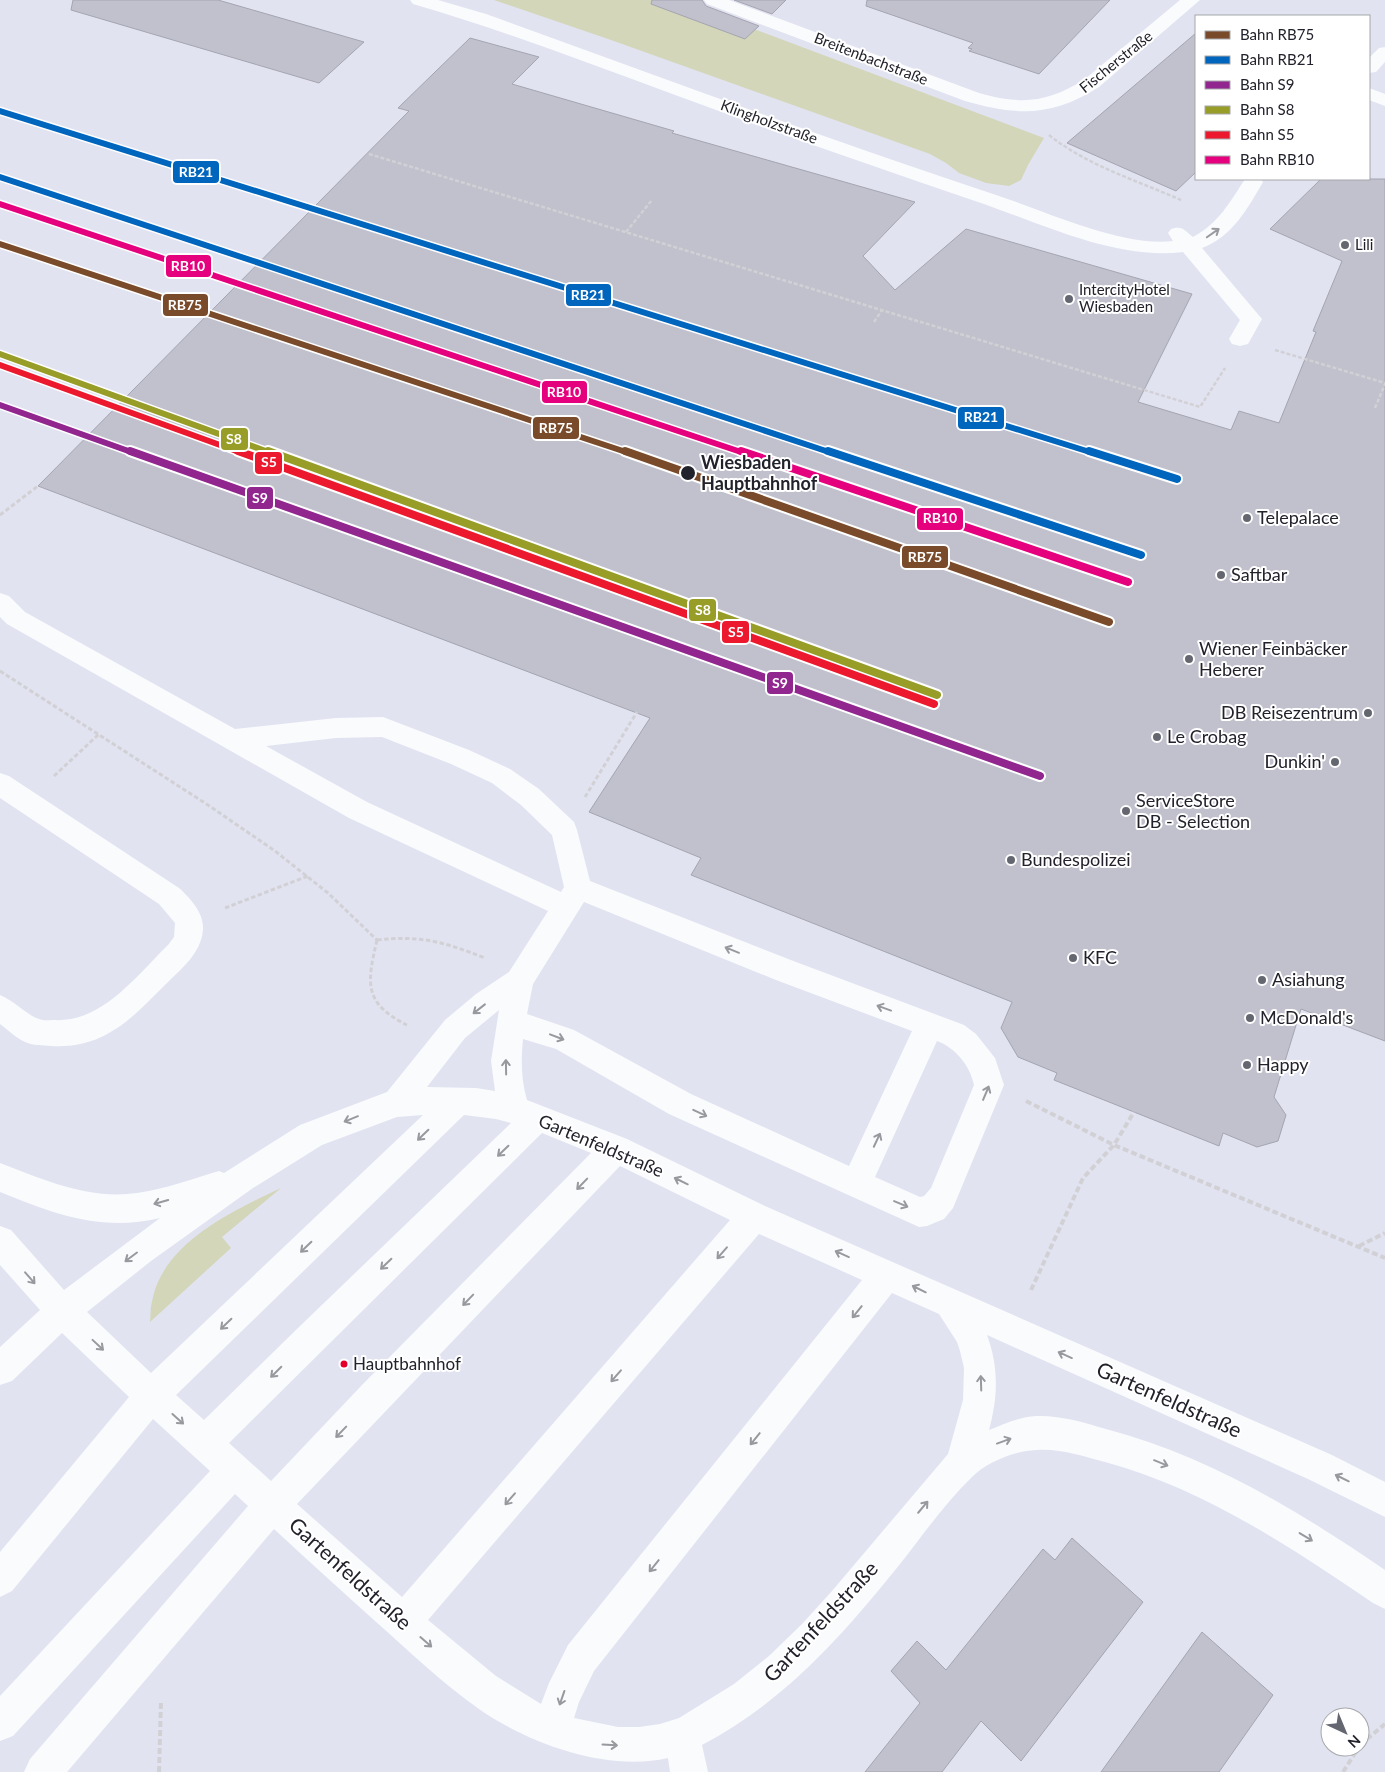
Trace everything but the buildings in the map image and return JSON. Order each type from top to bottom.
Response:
[{"type":"street","name":"Klingholzstraße","points":[[419,0],[480,18],[935,181],[1120,241],[1156,247],[1183,239],[1197,223],[1255,181]]},
{"type":"street","name":"Breitenbachstraße","points":[[713,0],[972,97],[1007,106],[1032,107]]},
{"type":"street","name":"Fischerstraße","points":[[1032,107],[1057,102],[1076,94],[1092,83],[1191,0]]},
{"type":"street","points":[[1370,67],[1385,52]]},
{"type":"street","points":[[1370,94],[1385,100]]},
{"type":"street","points":[[1183,239],[1251,318],[1240,339]]},
{"type":"street","points":[[0,602],[16,618],[358,810],[572,897],[786,972],[954,1034],[966,1043],[985,1067],[989,1086],[937,1207],[928,1212],[919,1212],[680,1104],[564,1039],[511,1022]]},
{"type":"street","points":[[233,739],[336,728],[384,727],[460,757],[501,776],[530,797],[564,830],[572,897],[522,975],[455,1028],[397,1103]]},
{"type":"street","points":[[0,784],[169,896],[180,905],[189,923],[190,933],[178,954],[115,1015],[101,1024],[86,1030],[68,1034],[34,1032],[0,1008]]},
{"type":"street","points":[[205,1443],[310,1338],[527,1114],[506,1070],[511,1022],[522,975]]},
{"type":"street","points":[[856,1184],[930,1025]]},
{"type":"street","points":[[0,1579],[152,1395],[458,1101]]},
{"type":"street","name":"Gartenfeldstraße","points":[[62,1312],[140,1250],[242,1178],[311,1135],[371,1111],[397,1103],[458,1101],[496,1105],[527,1114],[616,1149],[754,1216],[1320,1467],[1385,1500]]},
{"type":"street","points":[[43,1772],[272,1505],[381,1389],[616,1149]]},
{"type":"street","name":"Gartenfeldstraße","points":[[0,1177],[32,1190],[103,1209],[126,1209],[154,1204],[242,1178]]},
{"type":"street","points":[[403,1622],[754,1216]]},
{"type":"street","name":"Gartenfeldstraße","points":[[0,1241],[38,1287],[62,1312],[272,1505],[403,1622],[486,1692],[517,1711],[582,1740],[602,1744],[655,1743],[682,1736],[722,1714],[753,1693],[781,1670],[838,1610],[961,1464],[982,1450],[1004,1440],[1028,1434],[1054,1434],[1110,1445],[1176,1469],[1258,1508],[1317,1543],[1385,1591]]},
{"type":"street","points":[[552,1728],[562,1696],[581,1658],[887,1274]]},
{"type":"street","name":"Gartenfeldstraße","points":[[952,1305],[970,1334],[982,1382],[980,1408],[961,1464]]},
{"type":"street","points":[[0,1369],[62,1312]]},
{"type":"street","points":[[0,1723],[234,1470]]},
{"type":"street","points":[[682,1736],[689,1772]]},
{"type":"path","points":[[1032,107],[1042,130],[1062,147],[1103,167],[1183,201]]},
{"type":"path","points":[[370,154],[1200,407],[1227,365],[1240,339],[1385,383],[1375,408]]},
{"type":"path","points":[[626,232],[652,200]]},
{"type":"path","points":[[874,322],[882,310]]},
{"type":"path","points":[[0,515],[38,486]]},
{"type":"path","points":[[0,671],[208,805],[308,876],[377,940],[410,936],[426,937],[487,958],[522,975]]},
{"type":"path","points":[[564,830],[637,712]]},
{"type":"path","points":[[26,802],[99,734]]},
{"type":"path","points":[[189,923],[308,876]]},
{"type":"path","points":[[377,940],[370,976],[370,992],[382,1011],[405,1024]]},
{"type":"path","points":[[989,1086],[1042,1108],[1114,1145],[1385,1258]]},
{"type":"path","points":[[1031,1290],[1083,1178],[1114,1145],[1134,1112]]},
{"type":"path","points":[[1358,1246],[1385,1233]]},
{"type":"path","points":[[1370,1737],[1385,1724]]},
{"type":"path","points":[[1344,1772],[1353,1757]]},
{"type":"green space","points":[[494,0],[677,0],[1044,138],[1021,180],[1009,186],[986,183],[959,173],[930,154]]},
{"type":"green space","points":[[281,1188],[222,1237],[231,1248],[150,1322],[151,1304],[158,1281],[185,1246],[202,1231],[242,1207]]},
{"type":"rail line","name":"RB21","points":[[0,111],[1177,479]]},
{"type":"rail line","name":"RB21","points":[[0,177],[1141,555]]},
{"type":"rail line","name":"RB10","points":[[0,204],[238,282],[1128,582]]},
{"type":"rail line","name":"RB75","points":[[0,244],[627,452],[1109,622]]},
{"type":"rail line","name":"S8","points":[[0,354],[937,695]]},
{"type":"rail line","name":"S5","points":[[0,365],[934,704]]},
{"type":"rail line","name":"S9","points":[[0,405],[1040,776]]},
{"type":"place","name":"Lili","points":[[1345,245]]},
{"type":"place","name":"IntercityHotel Wiesbaden","points":[[1069,299]]},
{"type":"place","name":"Wiesbaden Hauptbahnhof","points":[[688,473]]},
{"type":"place","name":"Telepalace","points":[[1247,518]]},
{"type":"place","name":"Saftbar","points":[[1221,575]]},
{"type":"place","name":"Wiener Feinbäcker Heberer","points":[[1189,659]]},
{"type":"place","name":"DB Reisezentrum","points":[[1368,713]]},
{"type":"place","name":"Le Crobag","points":[[1157,737]]},
{"type":"place","name":"Dunkin'","points":[[1335,762]]},
{"type":"place","name":"ServiceStore DB - Selection","points":[[1126,811]]},
{"type":"place","name":"Bundespolizei","points":[[1011,860]]},
{"type":"place","name":"KFC","points":[[1073,958]]},
{"type":"place","name":"Asiahung","points":[[1262,980]]},
{"type":"place","name":"McDonald's","points":[[1250,1018]]},
{"type":"place","name":"Happy","points":[[1247,1065]]},
{"type":"place","name":"Hauptbahnhof","points":[[344,1364]]}]
